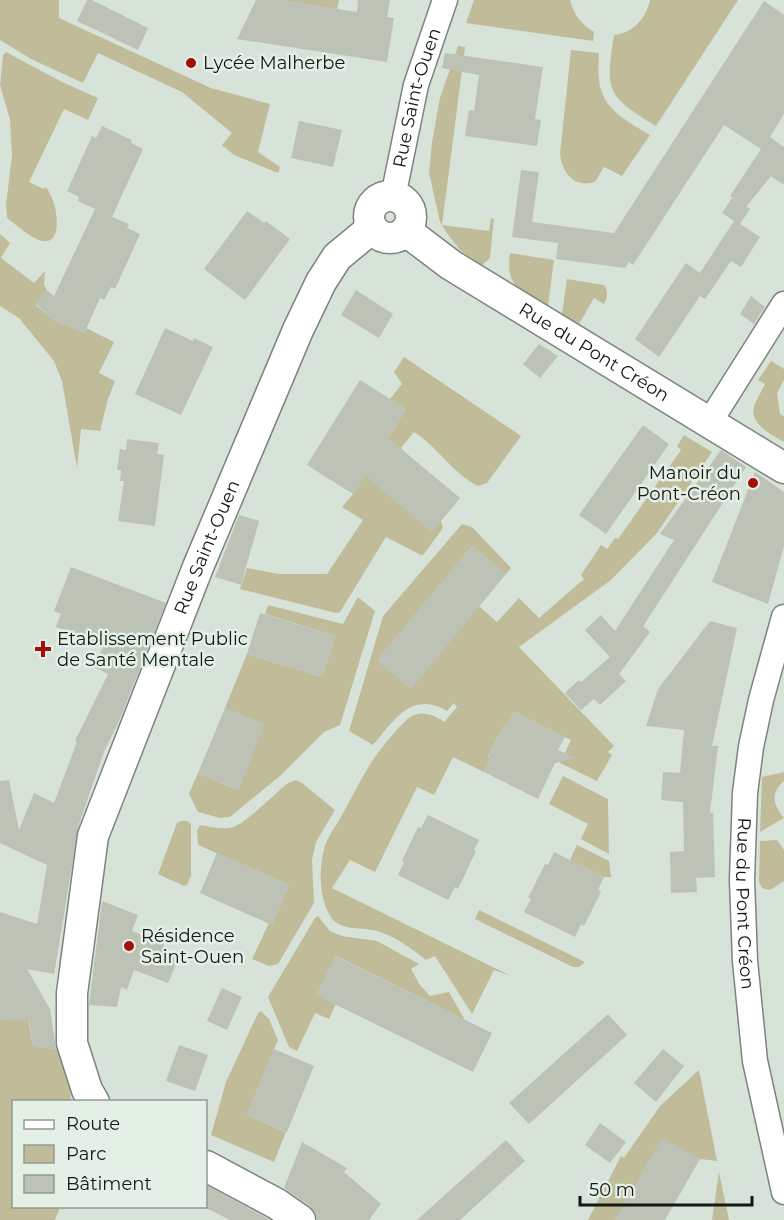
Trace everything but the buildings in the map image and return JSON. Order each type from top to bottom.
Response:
[{"type":"street","name":"Rue Saint-Ouen","points":[[393,197],[416,85],[445,0]]},
{"type":"street","points":[[393,197],[404,202],[410,213],[410,225],[406,231],[395,238],[382,237],[372,228],[369,216],[371,209],[380,200],[393,197]]},
{"type":"street","name":"Rue Saint-Ouen","points":[[93,1100],[87,1090],[72,1043],[72,993],[93,836],[198,567],[302,321],[321,282],[337,257],[372,228]]},
{"type":"street","name":"Rue du Pont Créon","points":[[406,231],[451,265],[784,468]]},
{"type":"street","points":[[709,423],[784,304]]},
{"type":"street","name":"Rue du Pont Créon","points":[[784,617],[761,700],[751,747],[745,793],[743,841],[745,961],[755,1061],[784,1192]]},
{"type":"street","points":[[207,1167],[277,1203],[300,1220]]},
{"type":"green space","points":[[0,0],[59,0],[59,18],[211,88],[270,104],[258,152],[280,167],[278,173],[234,155],[222,145],[232,133],[182,92],[98,53],[83,83],[31,59],[0,40]]},
{"type":"green space","points":[[280,0],[339,0],[337,9]]},
{"type":"green space","points":[[474,0],[570,0],[579,19],[594,32],[593,41],[466,23]]},
{"type":"green space","points":[[650,0],[738,0],[656,126],[619,99],[610,81],[614,35],[628,31],[638,24],[646,13]]},
{"type":"green space","points":[[458,46],[465,47],[442,225],[489,231],[491,218],[494,219],[490,258],[482,265],[460,250],[446,232],[440,222],[429,173],[440,98]]},
{"type":"green space","points":[[571,50],[599,53],[600,84],[608,104],[615,112],[650,135],[622,176],[604,167],[595,182],[581,183],[571,178],[564,168],[560,154]]},
{"type":"green space","points":[[6,52],[98,98],[88,120],[64,109],[29,182],[44,189],[45,187],[53,199],[57,228],[50,240],[43,241],[34,238],[7,218],[6,205],[12,155],[10,120],[0,85],[3,55]]},
{"type":"green space","points":[[0,234],[10,243],[1,258],[34,283],[45,271],[44,284],[47,290],[36,305],[54,320],[84,333],[86,328],[114,342],[99,373],[115,381],[100,431],[81,429],[77,468],[62,381],[54,361],[19,318],[0,306]]},
{"type":"green space","points":[[510,253],[554,260],[548,305],[522,291],[512,281],[509,265]]},
{"type":"green space","points":[[567,279],[604,285],[606,290],[607,296],[604,304],[594,298],[579,324],[562,314]]},
{"type":"green space","points":[[404,357],[521,436],[487,483],[478,486],[460,474],[414,432],[401,448],[405,452],[378,486],[432,531],[441,521],[443,528],[421,555],[386,537],[340,612],[336,613],[240,589],[247,568],[279,574],[327,574],[363,520],[342,507],[353,494],[406,409],[390,399],[402,384],[394,372]]},
{"type":"green space","points":[[771,361],[784,369],[784,380],[777,393],[780,414],[784,416],[784,442],[758,424],[753,413],[765,384],[758,380]]},
{"type":"green space","points":[[684,435],[712,452],[657,533],[611,580],[519,647],[614,746],[608,752],[612,755],[597,781],[560,763],[571,740],[514,712],[488,757],[491,759],[484,772],[453,757],[434,795],[417,787],[375,872],[350,860],[332,888],[511,976],[494,970],[472,1014],[435,956],[426,960],[386,934],[351,928],[338,923],[328,912],[321,889],[322,857],[325,844],[377,754],[410,717],[422,713],[430,714],[444,722],[457,707],[454,703],[447,711],[434,705],[413,706],[396,718],[373,745],[349,731],[383,616],[462,524],[472,527],[511,568],[506,574],[472,546],[377,661],[479,606],[497,622],[519,598],[539,618],[584,579],[581,575],[601,545],[607,549],[615,538],[618,539],[681,450],[677,446]]},
{"type":"green space","points":[[358,597],[375,611],[340,725],[324,732],[281,775],[230,817],[220,818],[198,812],[189,794],[198,773],[238,790],[264,724],[225,708],[247,654],[322,677],[335,636],[265,614],[268,605],[343,624]]},
{"type":"green space","points":[[784,772],[784,781],[775,795],[775,804],[784,818],[760,832],[762,777]]},
{"type":"green space","points":[[563,776],[608,799],[609,854],[581,839],[588,824],[549,804]]},
{"type":"green space","points":[[296,780],[335,810],[316,842],[312,860],[314,903],[278,964],[269,966],[252,959],[269,923],[272,924],[289,885],[198,845],[197,831],[200,825],[225,828],[239,824],[254,814],[288,783]]},
{"type":"green space","points":[[181,821],[191,824],[191,876],[187,885],[184,886],[158,874],[177,823]]},
{"type":"green space","points":[[777,840],[784,850],[784,881],[770,890],[762,888],[759,882],[760,841]]},
{"type":"green space","points":[[577,845],[609,861],[611,877],[604,877],[570,860]]},
{"type":"green space","points":[[479,910],[585,962],[579,967],[573,967],[475,919]]},
{"type":"green space","points":[[318,916],[330,931],[342,936],[377,941],[419,964],[411,969],[420,985],[430,996],[449,992],[465,1020],[336,956],[317,995],[336,1004],[329,1019],[315,1013],[297,1051],[289,1047],[268,997]]},
{"type":"green space","points":[[25,1002],[33,1046],[57,1049],[69,1074],[71,1100],[12,1100],[12,1208],[60,1208],[55,1220],[0,1220],[0,1020]]},
{"type":"green space","points":[[261,1011],[269,1019],[278,1040],[247,1115],[286,1132],[274,1162],[211,1135],[226,1082],[258,1013]]},
{"type":"green space","points":[[699,1070],[717,1161],[700,1159],[615,1220],[588,1220],[621,1156],[624,1158],[660,1106]]},
{"type":"green space","points":[[719,1172],[729,1220],[712,1220]]},
{"type":"place","name":"Lycée Malherbe","points":[[191,63]]},
{"type":"place","name":"Manoir du Pont-Créon","points":[[753,483]]},
{"type":"place","name":"Etablissement Public de Santé Mentale","points":[[43,649]]},
{"type":"place","name":"Résidence Saint-Ouen","points":[[129,946]]}]
